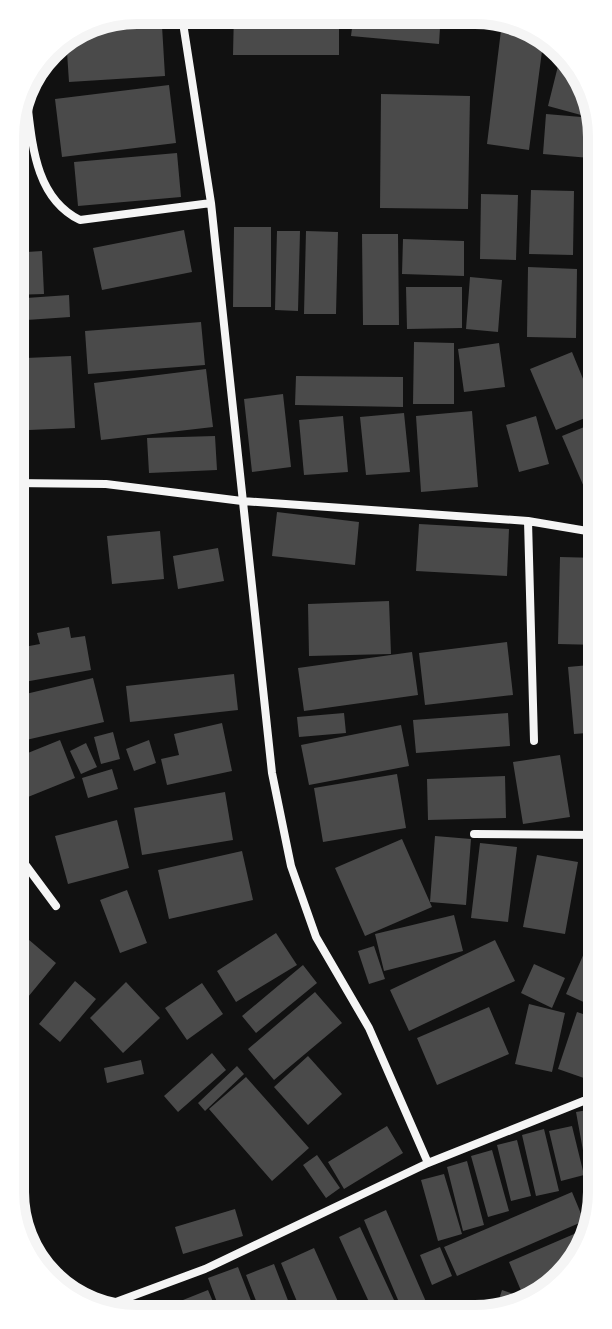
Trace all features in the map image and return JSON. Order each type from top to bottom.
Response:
[{"type":"street","points":[[183,24],[211,203],[272,773],[291,866],[316,937],[369,1028],[428,1163]]},
{"type":"street","points":[[28,108],[36,166],[60,210],[80,220],[211,203]]},
{"type":"street","points":[[24,483],[106,484],[242,501],[528,521],[588,531]]},
{"type":"street","points":[[528,521],[534,741]]},
{"type":"street","points":[[474,834],[588,835]]},
{"type":"street","points":[[24,863],[56,906]]},
{"type":"street","points":[[114,1303],[205,1269],[428,1163],[588,1099]]},
{"type":"building","points":[[234,24],[339,24],[339,55],[233,55]]},
{"type":"building","points":[[352,24],[440,24],[439,44],[351,36]]},
{"type":"building","points":[[162,26],[165,76],[69,82],[67,49],[102,30]]},
{"type":"building","points":[[501,27],[543,46],[529,150],[487,144]]},
{"type":"building","points":[[559,62],[573,80],[586,116],[548,106]]},
{"type":"building","points":[[169,85],[176,143],[62,157],[55,99]]},
{"type":"building","points":[[381,94],[470,96],[468,209],[380,208]]},
{"type":"building","points":[[546,114],[586,117],[588,158],[543,154]]},
{"type":"building","points":[[177,153],[181,197],[78,206],[74,162]]},
{"type":"building","points":[[531,190],[574,191],[573,255],[529,254]]},
{"type":"building","points":[[481,194],[518,195],[516,260],[480,259]]},
{"type":"building","points":[[234,227],[271,227],[271,307],[233,307]]},
{"type":"building","points":[[184,230],[192,272],[102,290],[93,248]]},
{"type":"building","points":[[277,231],[300,231],[298,311],[275,310]]},
{"type":"building","points":[[306,231],[338,232],[336,314],[304,314]]},
{"type":"building","points":[[362,234],[398,234],[399,325],[363,325]]},
{"type":"building","points":[[403,239],[464,241],[464,276],[402,274]]},
{"type":"building","points":[[42,251],[44,294],[24,295],[24,252]]},
{"type":"building","points":[[528,267],[577,269],[576,338],[527,337]]},
{"type":"building","points":[[470,277],[502,280],[498,332],[466,329]]},
{"type":"building","points":[[406,287],[462,287],[462,328],[407,329]]},
{"type":"building","points":[[69,295],[70,317],[24,320],[24,298]]},
{"type":"building","points":[[201,322],[205,365],[88,374],[85,331]]},
{"type":"building","points":[[414,342],[454,343],[454,404],[413,404]]},
{"type":"building","points":[[499,343],[505,387],[464,392],[458,349]]},
{"type":"building","points":[[572,352],[588,391],[588,417],[556,430],[530,369]]},
{"type":"building","points":[[71,356],[75,428],[29,430],[26,358]]},
{"type":"building","points":[[206,369],[213,427],[101,440],[94,383]]},
{"type":"building","points":[[296,376],[403,377],[403,407],[295,405]]},
{"type":"building","points":[[283,394],[291,467],[252,472],[244,399]]},
{"type":"building","points":[[472,411],[478,487],[421,492],[416,416]]},
{"type":"building","points":[[404,413],[410,472],[366,475],[360,417]]},
{"type":"building","points":[[343,416],[348,472],[304,475],[299,420]]},
{"type":"building","points":[[536,416],[549,464],[519,472],[506,425]]},
{"type":"building","points":[[588,425],[588,494],[587,494],[562,436]]},
{"type":"building","points":[[215,436],[217,470],[149,473],[147,438]]},
{"type":"building","points":[[277,512],[359,522],[355,565],[272,556]]},
{"type":"building","points":[[419,524],[509,529],[507,576],[416,571]]},
{"type":"building","points":[[160,531],[164,579],[112,584],[107,536]]},
{"type":"building","points":[[218,548],[224,581],[178,589],[173,556]]},
{"type":"building","points":[[560,557],[588,558],[588,645],[558,644]]},
{"type":"building","points":[[389,601],[391,654],[309,656],[308,604]]},
{"type":"building","points":[[24,607],[28,626],[24,627]]},
{"type":"building","points":[[69,627],[71,638],[85,636],[91,670],[24,682],[24,647],[40,644],[37,633]]},
{"type":"building","points":[[507,642],[513,695],[425,705],[419,653]]},
{"type":"building","points":[[412,652],[418,695],[304,711],[298,668]]},
{"type":"building","points":[[588,665],[588,733],[574,734],[568,667]]},
{"type":"building","points":[[234,674],[238,710],[130,722],[126,686]]},
{"type":"building","points":[[93,678],[104,722],[24,740],[24,694]]},
{"type":"building","points":[[344,713],[346,733],[299,737],[297,717]]},
{"type":"building","points":[[508,713],[510,746],[416,753],[413,720]]},
{"type":"building","points":[[222,723],[232,771],[167,785],[161,759],[179,755],[174,734]]},
{"type":"building","points":[[401,725],[409,766],[309,785],[301,745]]},
{"type":"building","points":[[113,732],[120,759],[101,764],[94,737]]},
{"type":"building","points":[[60,740],[75,778],[24,799],[24,755]]},
{"type":"building","points":[[149,740],[156,763],[134,771],[126,749]]},
{"type":"building","points":[[86,743],[97,767],[81,774],[70,751]]},
{"type":"building","points":[[560,755],[570,817],[523,824],[513,762]]},
{"type":"building","points":[[112,769],[118,789],[88,798],[82,778]]},
{"type":"building","points":[[397,774],[406,828],[323,842],[314,788]]},
{"type":"building","points":[[505,776],[506,818],[428,820],[427,779]]},
{"type":"building","points":[[225,792],[233,840],[142,855],[134,808]]},
{"type":"building","points":[[117,820],[129,868],[68,884],[55,836]]},
{"type":"building","points":[[435,836],[471,839],[466,905],[430,902]]},
{"type":"building","points":[[402,839],[432,907],[365,936],[335,868]]},
{"type":"building","points":[[480,843],[517,847],[508,922],[471,918]]},
{"type":"building","points":[[242,851],[253,900],[169,919],[158,870]]},
{"type":"building","points":[[537,855],[578,862],[565,934],[523,927]]},
{"type":"building","points":[[127,890],[147,943],[120,953],[100,900]]},
{"type":"building","points":[[454,915],[463,951],[384,971],[375,934]]},
{"type":"building","points":[[276,933],[297,965],[236,1002],[217,971]]},
{"type":"building","points":[[24,936],[56,963],[24,1002]]},
{"type":"building","points":[[495,940],[515,981],[409,1031],[390,990]]},
{"type":"building","points":[[374,946],[385,979],[369,984],[358,951]]},
{"type":"building","points":[[585,951],[588,952],[588,1004],[566,994]]},
{"type":"building","points":[[534,964],[565,978],[552,1008],[521,993]]},
{"type":"building","points":[[303,965],[317,983],[256,1033],[242,1016]]},
{"type":"building","points":[[75,981],[96,999],[60,1042],[39,1024]]},
{"type":"building","points":[[126,982],[160,1018],[123,1053],[90,1018]]},
{"type":"building","points":[[202,983],[223,1014],[187,1040],[165,1008]]},
{"type":"building","points":[[315,992],[342,1023],[274,1080],[248,1049]]},
{"type":"building","points":[[529,1004],[565,1013],[552,1072],[515,1064]]},
{"type":"building","points":[[489,1007],[509,1054],[437,1085],[417,1038]]},
{"type":"building","points":[[577,1012],[588,1016],[588,1079],[558,1069]]},
{"type":"building","points":[[212,1053],[226,1070],[178,1112],[164,1096]]},
{"type":"building","points":[[308,1056],[342,1094],[308,1125],[274,1087]]},
{"type":"building","points":[[141,1060],[144,1074],[107,1083],[104,1068]]},
{"type":"building","points":[[237,1066],[244,1074],[205,1111],[198,1103]]},
{"type":"building","points":[[246,1077],[309,1148],[272,1181],[209,1109]]},
{"type":"building","points":[[588,1110],[586,1167],[576,1112]]},
{"type":"building","points":[[387,1126],[403,1153],[344,1189],[328,1162]]},
{"type":"building","points":[[572,1126],[584,1175],[561,1181],[549,1131]]},
{"type":"building","points":[[544,1129],[559,1191],[536,1196],[522,1135]]},
{"type":"building","points":[[517,1140],[531,1196],[511,1201],[497,1145]]},
{"type":"building","points":[[492,1150],[509,1211],[488,1217],[471,1156]]},
{"type":"building","points":[[317,1155],[340,1188],[326,1198],[303,1165]]},
{"type":"building","points":[[467,1161],[484,1225],[463,1231],[447,1167]]},
{"type":"building","points":[[444,1174],[462,1234],[438,1241],[421,1180]]},
{"type":"building","points":[[572,1192],[584,1221],[457,1276],[444,1247]]},
{"type":"building","points":[[235,1209],[243,1236],[183,1254],[175,1227]]},
{"type":"building","points":[[386,1210],[427,1304],[400,1305],[364,1220]]},
{"type":"building","points":[[360,1227],[396,1305],[370,1305],[339,1237]]},
{"type":"building","points":[[581,1231],[565,1261],[536,1287],[522,1293],[509,1262]]},
{"type":"building","points":[[440,1247],[452,1276],[432,1285],[420,1255]]},
{"type":"building","points":[[314,1248],[340,1305],[298,1305],[281,1263]]},
{"type":"building","points":[[274,1264],[290,1305],[258,1305],[246,1275]]},
{"type":"building","points":[[238,1267],[253,1305],[218,1305],[208,1278]]},
{"type":"building","points":[[208,1290],[214,1305],[185,1305],[183,1300]]},
{"type":"building","points":[[502,1290],[518,1296],[504,1301],[498,1302]]}]
